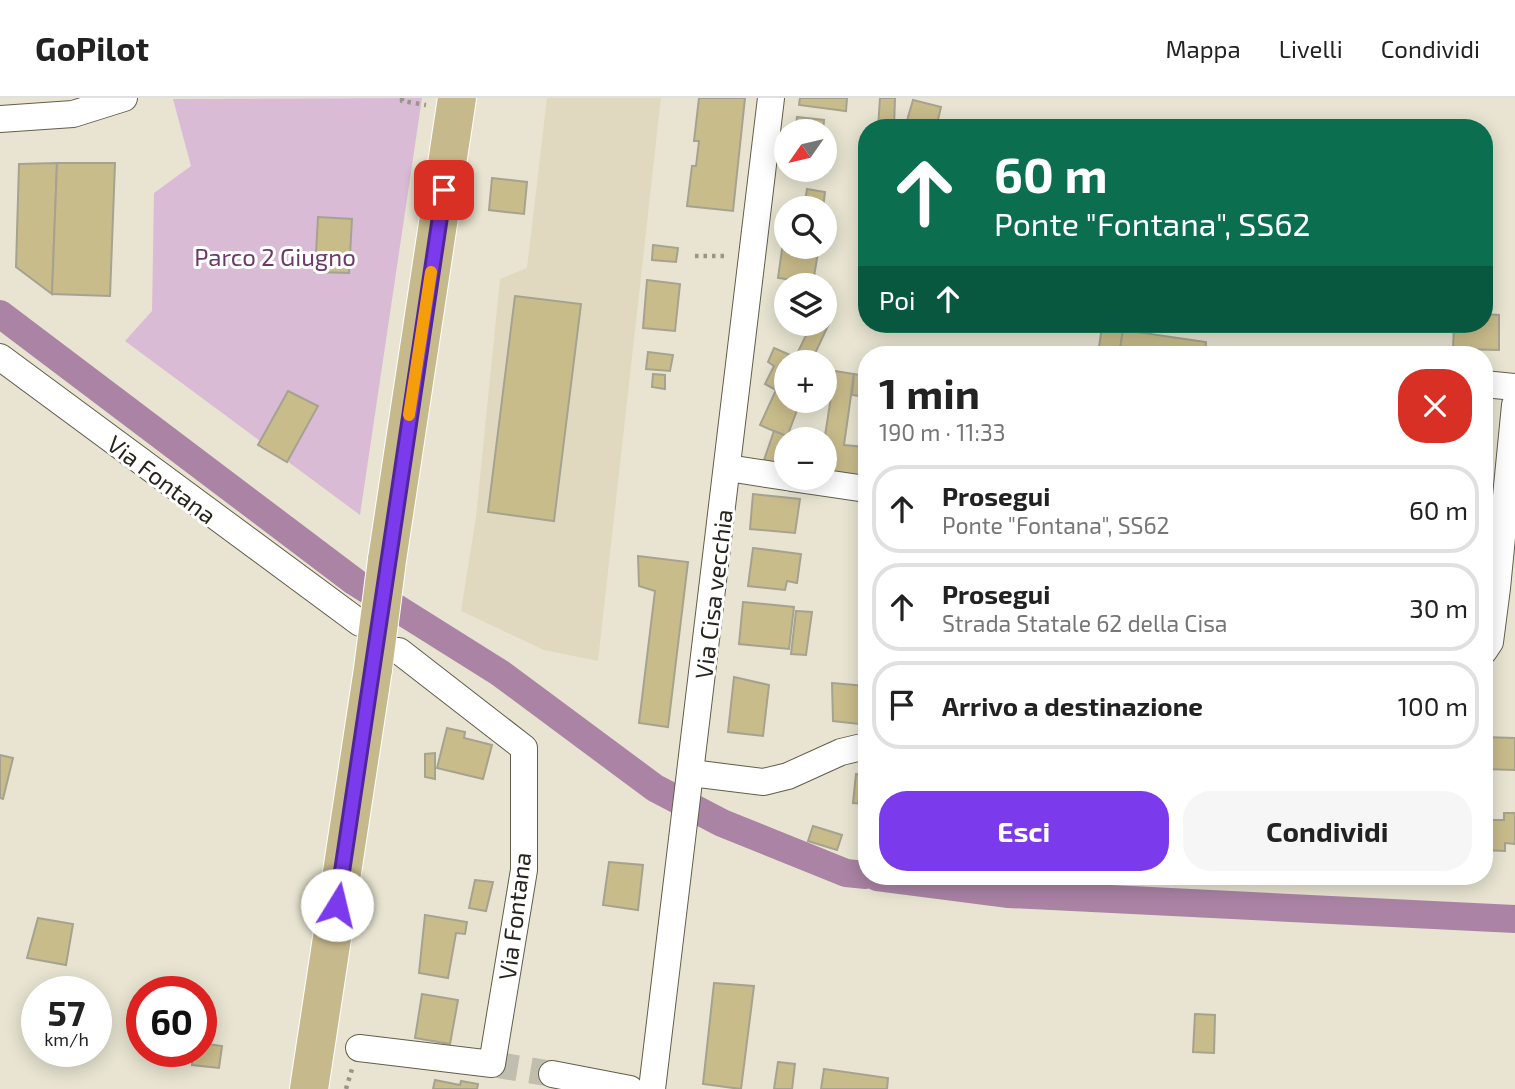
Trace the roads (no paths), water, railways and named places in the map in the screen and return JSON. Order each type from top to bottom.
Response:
[{"type":"main road","points":[[309,1089],[386,660],[387,560],[457,98]]},
{"type":"street","points":[[0,119],[74,114],[124,98]]},
{"type":"street","name":"Via Cisa vecchia","points":[[652,1089],[771,98]]},
{"type":"street","name":"Via Fontana","points":[[0,357],[360,623]]},
{"type":"street","points":[[1493,385],[1515,387]]},
{"type":"street","points":[[1493,619],[1515,405]]},
{"type":"street","points":[[728,468],[774,475]]},
{"type":"street","points":[[837,485],[858,488]]},
{"type":"street","name":"Via Fontana","points":[[359,1048],[492,1064],[524,870],[524,748],[386,660]]},
{"type":"street","points":[[690,783],[764,782],[788,776],[841,752],[858,748]]},
{"type":"street","points":[[552,1074],[630,1089]]},
{"type":"waterway","points":[[0,314],[355,582],[500,673],[655,788],[722,823],[846,873],[858,874]]},
{"type":"waterway","points":[[939,885],[1009,894],[1515,919]]},
{"type":"tunnel","points":[[492,1064],[552,1074]]},
{"type":"park label","name":"Parco 2 Giugno","points":[[275,256]]}]
